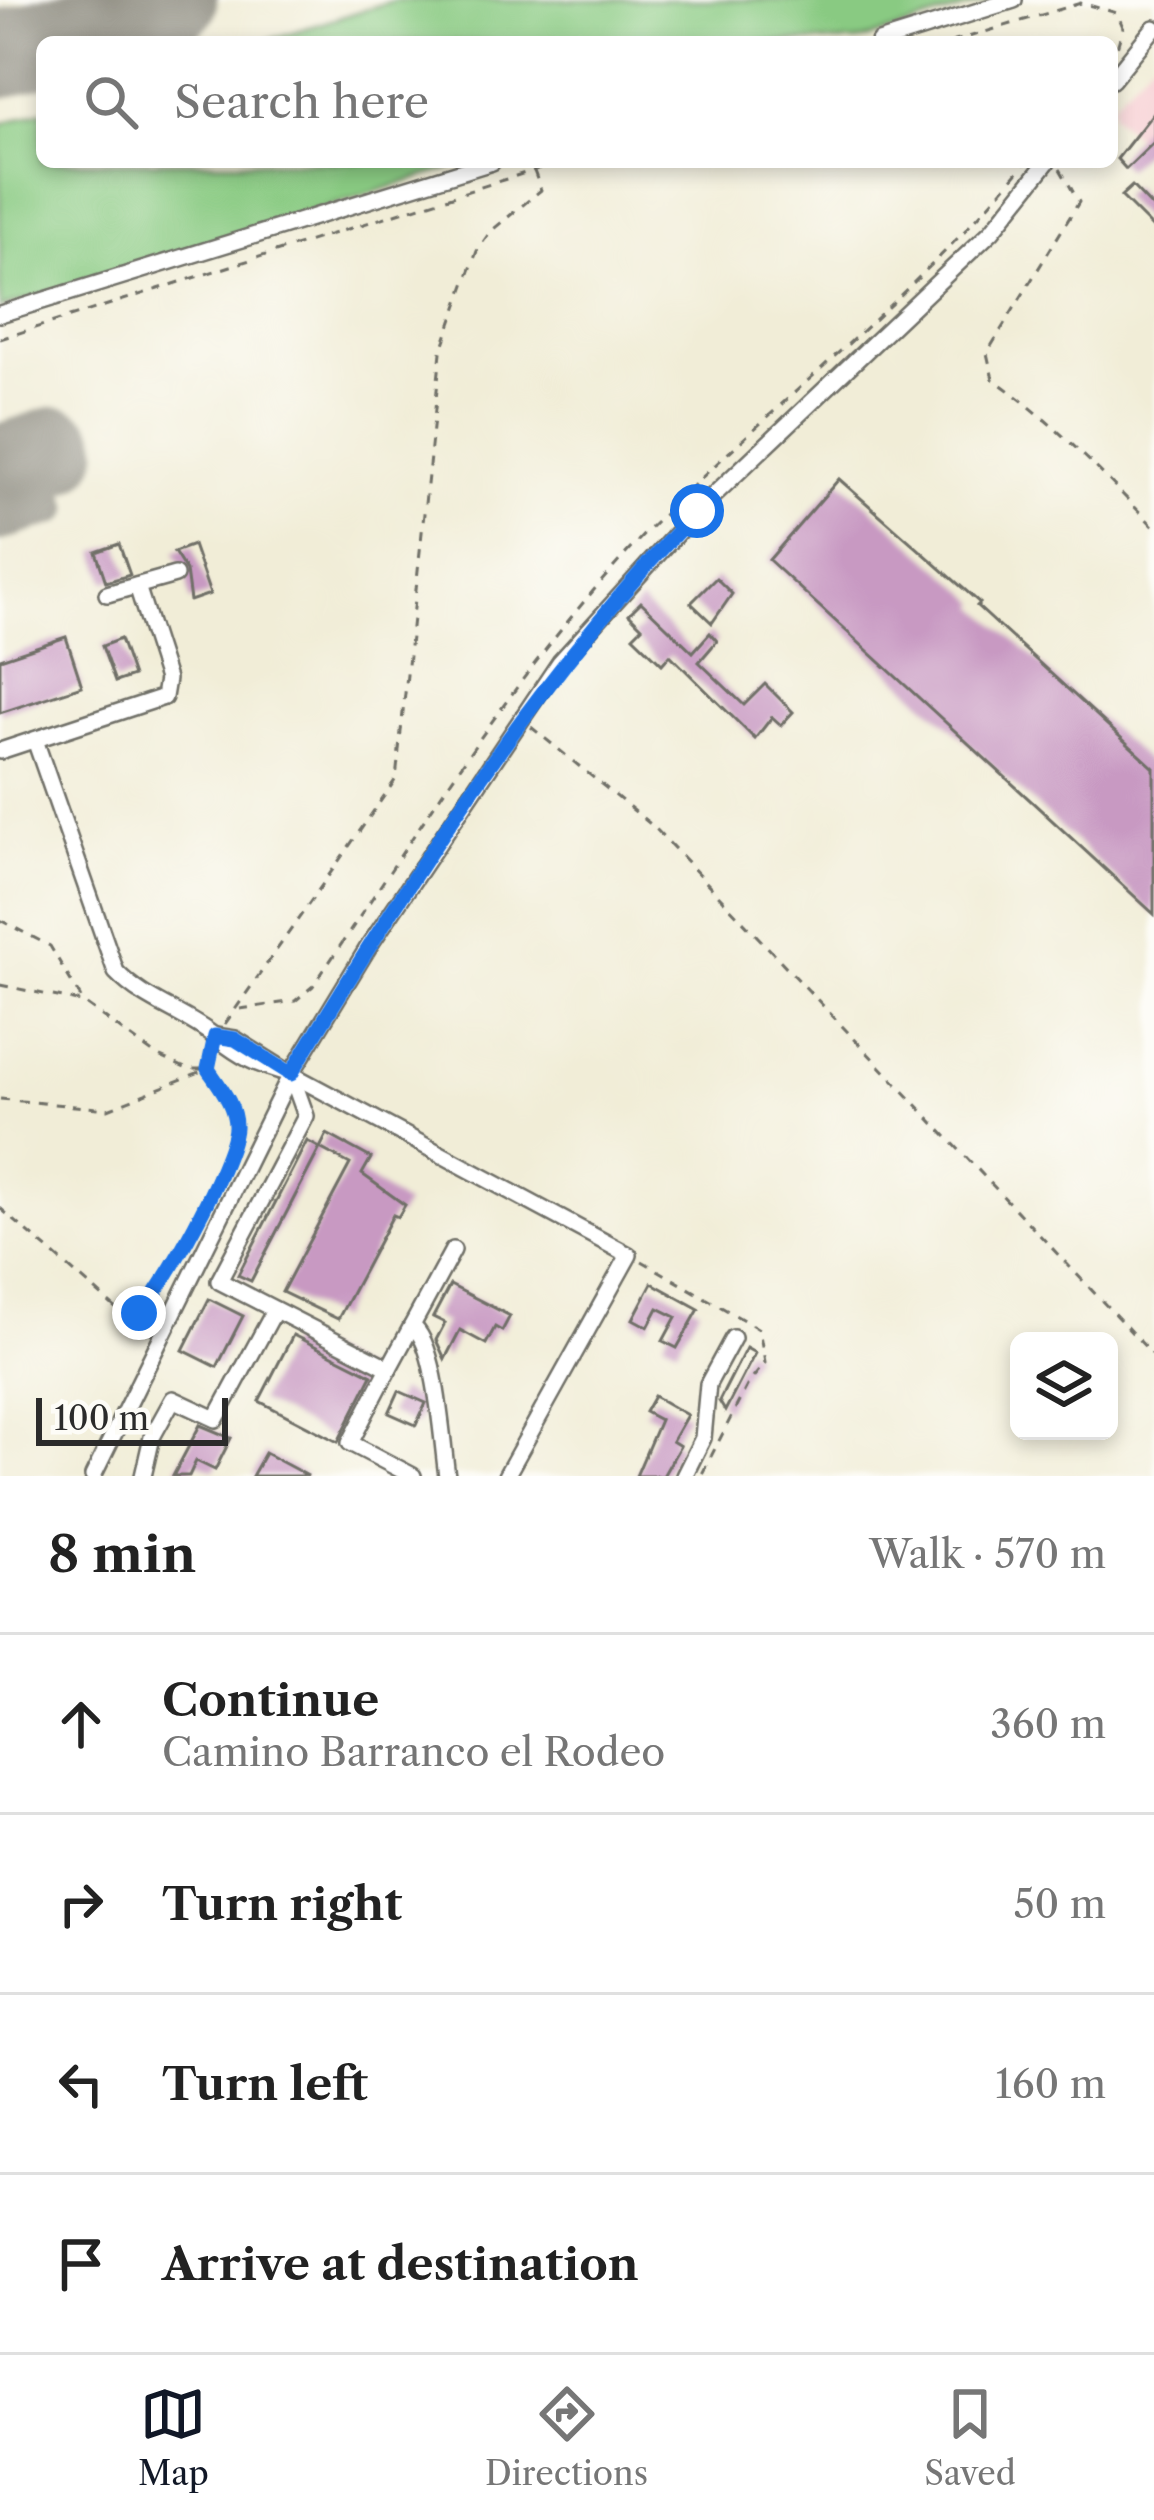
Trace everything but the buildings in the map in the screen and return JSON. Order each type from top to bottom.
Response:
[{"type":"street","points":[[898,36],[1014,0]]},
{"type":"street","points":[[1118,73],[1154,28]]},
{"type":"street","points":[[0,314],[473,168]]},
{"type":"street","points":[[93,1476],[291,1074],[369,946],[560,662],[647,562],[992,231],[1050,168]]},
{"type":"street","points":[[107,594],[175,575]]},
{"type":"street","points":[[0,751],[164,697],[166,679],[137,586]]},
{"type":"street","points":[[34,740],[116,972],[136,993],[215,1036],[235,1039],[291,1074],[629,1255],[506,1476]]},
{"type":"street","points":[[291,1074],[306,1116],[219,1281],[389,1367]]},
{"type":"street","points":[[413,1476],[350,1443],[453,1250]]},
{"type":"street","points":[[143,1476],[152,1437],[173,1399],[216,1419],[275,1310]]},
{"type":"street","points":[[412,1326],[422,1332],[428,1354],[447,1476]]},
{"type":"street","points":[[684,1476],[703,1438],[708,1384],[734,1339]]},
{"type":"street","points":[[103,1476],[108,1445]]},
{"type":"path","points":[[972,36],[1081,3],[1102,5],[1117,13],[1123,27],[1118,41]]},
{"type":"path","points":[[0,339],[543,168]]},
{"type":"path","points":[[1057,168],[1078,202],[987,353],[993,379],[1049,418],[1076,453],[1154,527]]},
{"type":"path","points":[[0,1208],[119,1311],[139,1313],[165,1283],[232,1142],[231,1105],[208,1069],[215,1036],[275,959],[396,778],[441,352],[477,251],[490,232],[541,190],[534,171]]},
{"type":"path","points":[[521,719],[654,826],[1154,1356]]},
{"type":"path","points":[[0,920],[50,946],[84,1003],[154,1054],[187,1069],[208,1069]]},
{"type":"path","points":[[0,985],[84,1003]]},
{"type":"path","points":[[0,1099],[108,1109],[208,1069]]},
{"type":"shaded area","points":[[1154,58],[1154,155],[1118,120],[1118,97]]},
{"type":"green space","points":[[395,0],[992,0],[876,36],[281,36]]},
{"type":"green space","points":[[36,113],[36,168],[452,168],[0,308],[0,124]]},
{"type":"taxiway","points":[[0,490],[56,471]]},
{"type":"taxiway","points":[[0,525],[53,508],[42,476]]},
{"type":"runway","points":[[60,36],[174,0]]},
{"type":"runway","points":[[0,55],[36,44]]},
{"type":"runway","points":[[0,468],[55,450]]},
{"type":"route","points":[[139,1313],[165,1283],[232,1142],[236,1125],[231,1105],[208,1069],[215,1036],[235,1039],[291,1074],[369,946],[560,662],[697,511]]}]
